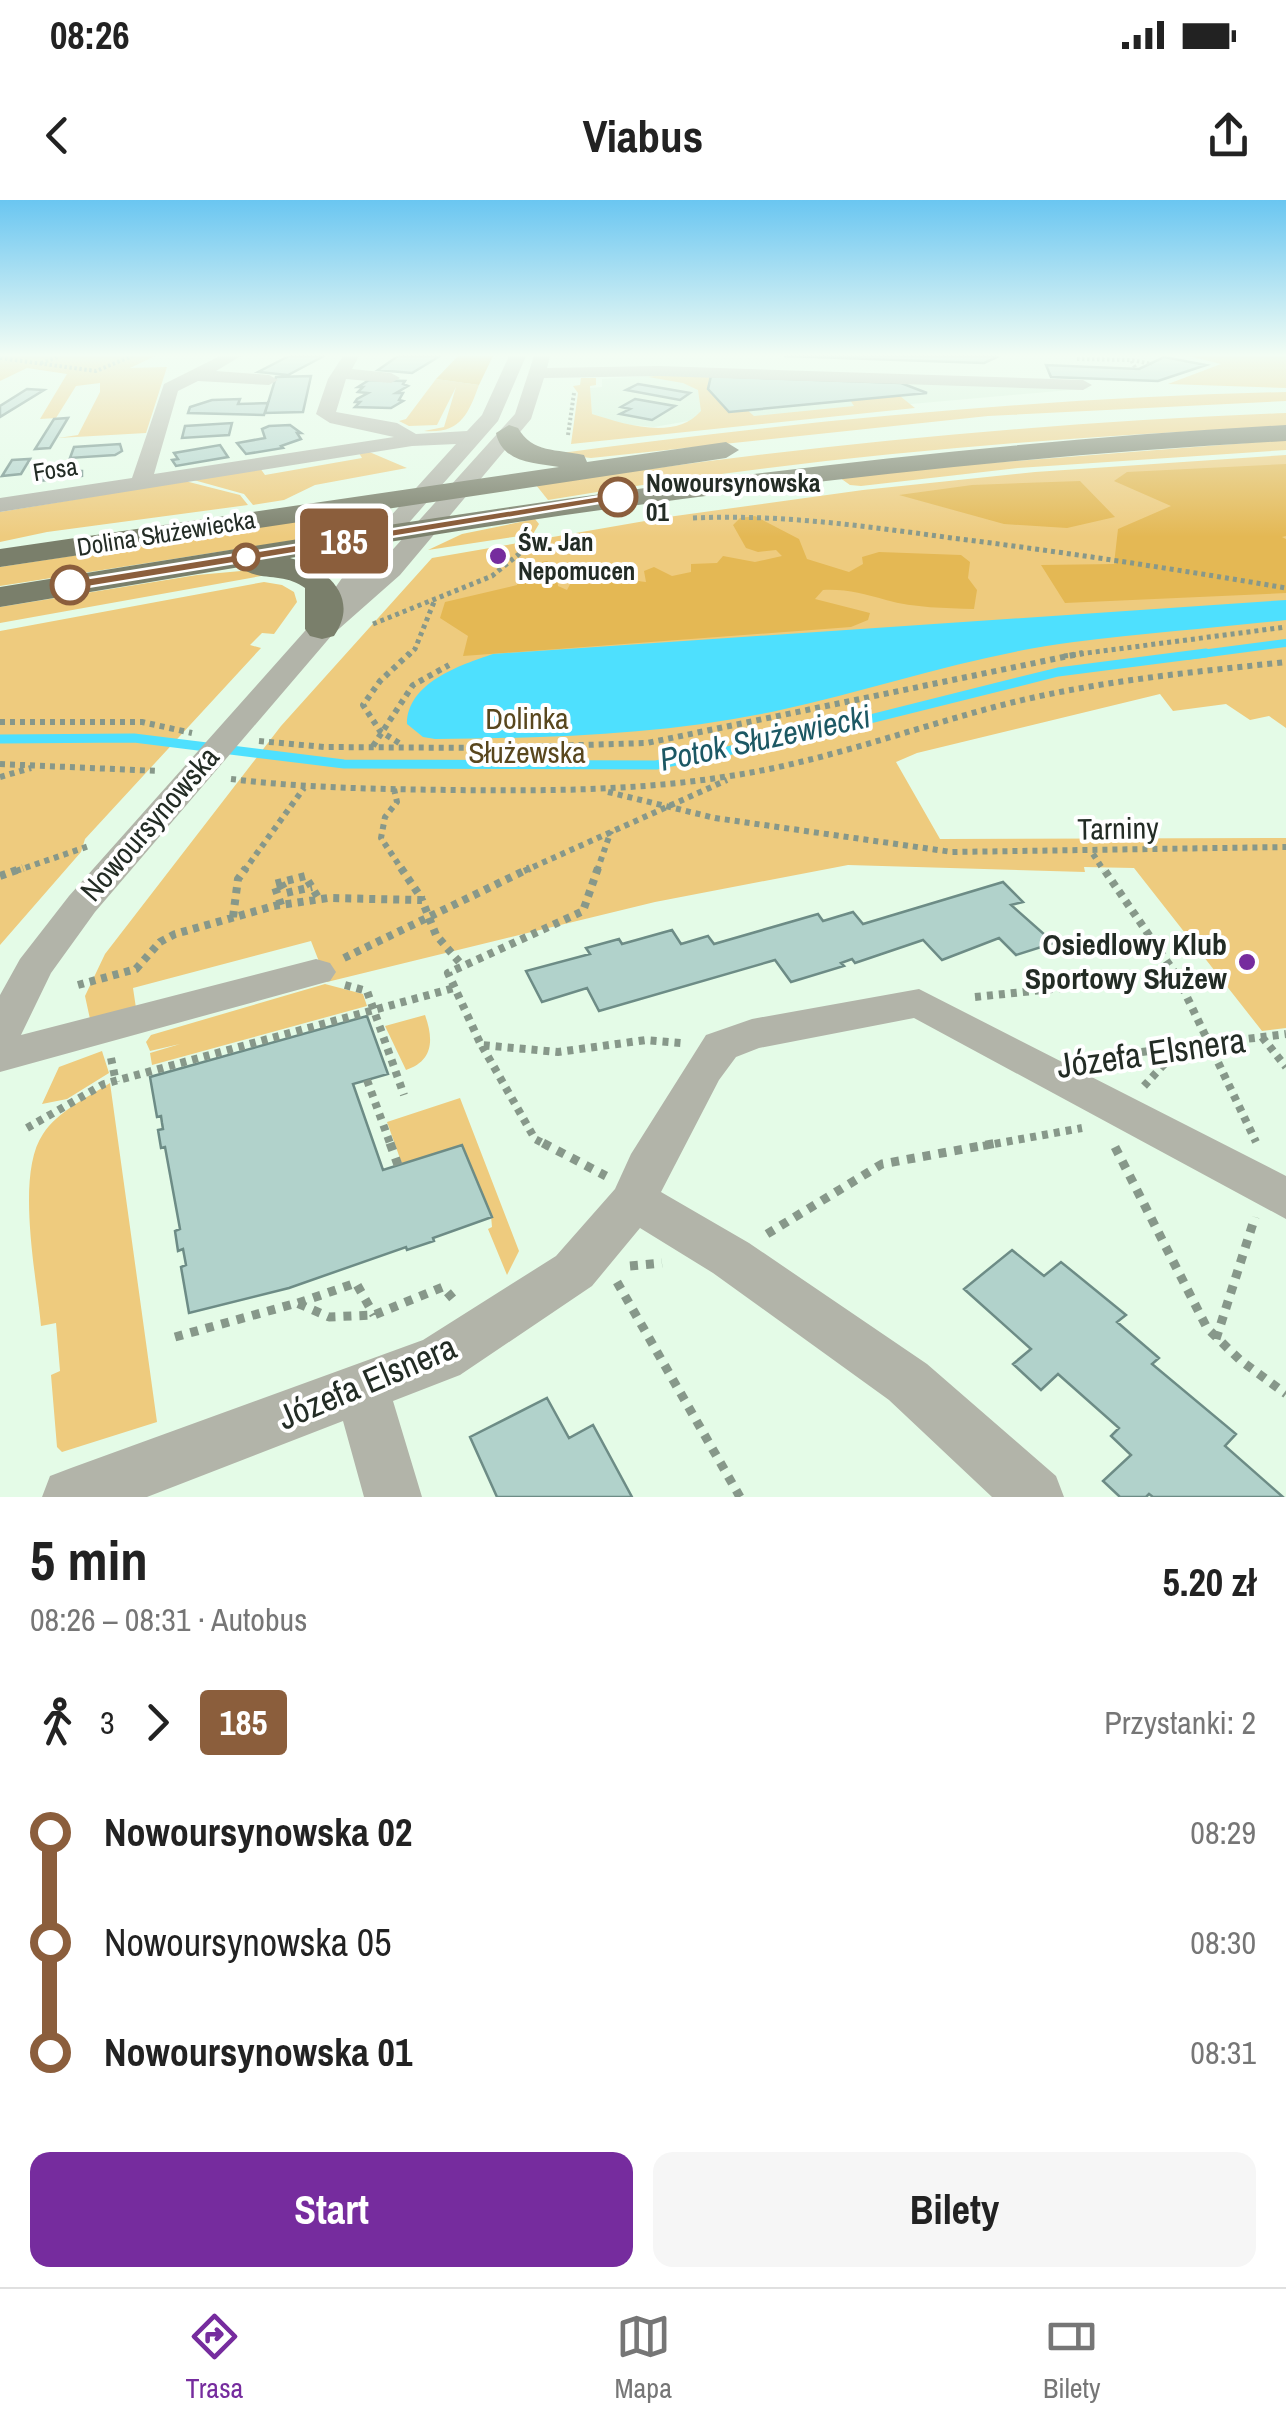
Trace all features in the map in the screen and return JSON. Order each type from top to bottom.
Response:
[{"type":"main road","points":[[509,433],[516,448],[536,456],[597,462],[647,460]]},
{"type":"main road","name":"Dolina Służewiecka","points":[[0,597],[798,472],[1053,446],[1286,433]]},
{"type":"main road","name":"Dolina Służewiecka","points":[[0,558],[754,446]]},
{"type":"main road","points":[[182,567],[261,564],[301,572],[314,578],[324,591],[322,628]]},
{"type":"street","points":[[141,483],[161,417]]},
{"type":"street","points":[[331,417],[388,424],[412,440]]},
{"type":"street","name":"Nowoursynowska","points":[[0,1035],[27,981],[58,933],[322,628],[386,534],[491,417]]},
{"type":"street","name":"Nowoursynowska","points":[[322,628],[391,570],[522,417]]},
{"type":"street","name":"Fosa","points":[[0,506],[412,440],[475,437]]},
{"type":"street","points":[[0,1056],[316,972]]},
{"type":"street","points":[[715,1054],[721,1046],[752,1034],[919,1003]]},
{"type":"street","name":"Józefa Elsnera","points":[[919,1003],[1042,1070]]},
{"type":"street","name":"Józefa Elsnera","points":[[71,1497],[441,1358],[574,1271],[638,1192],[668,1128],[715,1054]]},
{"type":"street","points":[[1042,1070],[1270,1180]]},
{"type":"street","points":[[638,1192],[908,1382],[1035,1497]]},
{"type":"street","points":[[362,1389],[392,1497]]},
{"type":"path","points":[[567,437],[570,417]]},
{"type":"path","points":[[691,518],[763,515],[817,520],[1124,560],[1286,588]]},
{"type":"path","points":[[371,625],[492,576],[542,535]]},
{"type":"path","points":[[405,746],[380,730],[363,705],[380,681],[415,650],[434,602]]},
{"type":"path","points":[[278,744],[612,747],[647,744],[840,706],[1046,658],[1286,627]]},
{"type":"path","points":[[250,782],[377,790],[598,789],[734,776],[872,743],[989,708],[1112,681],[1286,662]]},
{"type":"path","points":[[373,746],[413,685],[449,665]]},
{"type":"path","points":[[0,722],[142,722],[175,730]]},
{"type":"path","points":[[0,764],[138,768]]},
{"type":"path","points":[[0,776],[42,766]]},
{"type":"path","points":[[316,972],[427,916],[734,776]]},
{"type":"path","points":[[233,917],[238,879],[304,788]]},
{"type":"path","points":[[394,789],[397,802],[385,818],[381,838],[422,900],[436,936],[461,964]]},
{"type":"path","name":"Tarniny","points":[[598,789],[715,818],[952,852],[1286,847]]},
{"type":"path","points":[[611,832],[583,911],[448,973],[481,1045],[534,1139],[638,1192]]},
{"type":"path","points":[[0,876],[92,845]]},
{"type":"path","points":[[1092,852],[1177,976],[1212,1044],[1270,1180],[1216,1340]]},
{"type":"path","points":[[281,905],[274,884],[305,876],[319,899]]},
{"type":"path","points":[[292,880],[297,890]]},
{"type":"path","points":[[281,883],[286,893],[312,886]]},
{"type":"path","points":[[78,985],[136,969],[164,939],[281,905],[319,899],[422,900]]},
{"type":"path","points":[[316,972],[366,991],[404,1095]]},
{"type":"path","points":[[919,1003],[1177,976]]},
{"type":"path","points":[[26,1128],[104,1084],[454,988]]},
{"type":"path","name":"Józefa Elsnera","points":[[1042,1070],[1099,1057],[1286,1034]]},
{"type":"path","points":[[1262,1037],[1286,1067]]},
{"type":"path","points":[[481,1045],[538,1054],[674,1040],[715,1054]]},
{"type":"path","points":[[368,1080],[398,1166]]},
{"type":"path","points":[[740,1497],[609,1268],[731,1258],[882,1164],[1103,1124]]},
{"type":"path","points":[[1112,1140],[1194,1306],[1216,1340],[1286,1394]]},
{"type":"path","points":[[174,1337],[297,1304],[356,1283],[374,1315]]},
{"type":"path","points":[[297,1304],[329,1317],[374,1315],[442,1287],[482,1331]]},
{"type":"shaded area","points":[[599,417],[769,417],[694,420],[654,427],[621,424]]},
{"type":"shaded area","points":[[1286,464],[1286,536],[1282,537],[1286,539],[1286,593],[1065,603],[1041,565],[1114,564],[1118,529],[1171,506],[1114,481],[1127,472]]},
{"type":"shaded area","points":[[1080,481],[1115,517],[1067,528],[1004,524],[899,495],[972,485]]},
{"type":"shaded area","points":[[755,516],[799,539],[807,559],[849,572],[863,564],[862,557],[879,552],[961,555],[970,562],[968,578],[977,590],[974,609],[919,606],[855,592],[823,590],[815,599],[870,613],[868,620],[851,627],[463,656],[468,636],[440,618],[445,602],[517,585],[527,567],[547,561],[556,568],[558,586],[567,590],[578,569],[646,582],[644,571],[654,567],[672,576],[691,572],[691,564],[717,563],[723,556],[755,562],[782,556],[776,550],[758,552],[746,548],[733,525],[740,518]]},
{"type":"green space","points":[[87,417],[151,417],[146,433],[58,438],[78,435]]},
{"type":"green space","points":[[441,417],[437,425],[409,426],[399,421]]},
{"type":"green space","points":[[447,417],[463,417],[446,429],[424,431],[444,427]]},
{"type":"green space","points":[[575,417],[601,417],[649,428],[678,426],[694,417],[834,417],[571,444]]},
{"type":"green space","points":[[883,417],[983,417],[591,458],[554,454]]},
{"type":"green space","points":[[1286,417],[1286,427],[916,452],[731,473],[548,500],[536,485],[910,438],[1097,423]]},
{"type":"green space","points":[[1286,440],[1286,450],[1018,468],[861,486],[850,485],[836,475]]},
{"type":"green space","points":[[367,451],[407,468],[315,485],[284,500],[253,505],[244,494],[190,479],[260,468],[265,475],[362,458],[359,453]]},
{"type":"green space","name":"Dolinka Służewska","points":[[1286,455],[1286,728],[1269,716],[1250,720],[1226,704],[1173,711],[1160,694],[917,753],[896,762],[940,839],[1286,838],[1286,1028],[1262,1031],[1134,868],[1084,867],[1085,872],[848,865],[655,902],[327,982],[311,941],[133,988],[136,1008],[90,1019],[85,996],[105,954],[281,726],[432,558],[668,517],[863,490],[1035,472]]},
{"type":"green space","points":[[185,481],[240,495],[248,505],[0,542],[0,512]]},
{"type":"green space","points":[[535,519],[539,524],[533,534],[428,550],[462,534]]},
{"type":"green space","points":[[298,521],[308,538],[0,586],[0,567]]},
{"type":"green space","points":[[252,570],[272,574],[0,623],[0,607],[197,575]]},
{"type":"green space","points":[[264,582],[294,592],[297,602],[274,634],[262,633],[250,645],[261,648],[85,839],[81,852],[0,945],[0,631]]},
{"type":"green space","points":[[325,984],[363,994],[367,1006],[152,1065],[150,1053],[180,1044],[150,1051],[146,1042],[151,1035]]},
{"type":"green space","points":[[425,1015],[429,1048],[422,1061],[406,1070],[385,1026]]},
{"type":"green space","points":[[102,1051],[109,1073],[67,1099],[42,1104],[59,1067]]},
{"type":"green space","points":[[110,1083],[157,1422],[62,1452],[57,1447],[51,1375],[60,1371],[56,1323],[41,1326],[30,1227],[30,1175],[35,1152],[49,1126]]},
{"type":"green space","points":[[460,1098],[519,1251],[507,1275],[488,1229],[492,1227],[491,1216],[462,1145],[402,1164],[387,1122]]},
{"type":"water","points":[[1286,600],[1286,620],[1036,648],[734,719],[564,736],[435,739],[423,737],[407,724],[409,710],[426,687],[451,670],[493,654]]},
{"type":"building","points":[[68,418],[50,448],[35,449],[54,419]]},
{"type":"building","points":[[232,423],[229,435],[182,438],[185,426]]},
{"type":"building","points":[[290,425],[301,433],[297,433],[301,439],[283,448],[246,454],[237,443],[265,438],[262,429],[269,426]]},
{"type":"building","points":[[120,444],[122,451],[115,455],[70,458],[74,447]]},
{"type":"building","points":[[220,445],[228,457],[176,466],[172,460],[178,459],[174,453]]},
{"type":"building","points":[[30,459],[21,474],[2,476],[12,460]]},
{"type":"building","points":[[76,467],[82,476],[38,481],[37,472]]},
{"type":"building","points":[[1003,882],[1023,902],[1011,905],[1054,943],[1016,955],[999,938],[942,960],[923,940],[855,963],[852,959],[841,963],[844,966],[791,982],[775,960],[599,1011],[587,988],[542,1002],[526,971],[590,954],[586,948],[619,939],[622,944],[672,930],[681,944],[708,936],[714,944],[818,914],[823,921],[853,912],[863,924]]},
{"type":"building","points":[[367,1016],[388,1074],[353,1084],[383,1170],[462,1145],[492,1217],[433,1238],[434,1241],[289,1288],[189,1313],[181,1267],[186,1265],[183,1249],[178,1251],[175,1231],[180,1229],[165,1147],[161,1148],[161,1116],[157,1117],[150,1077]]},
{"type":"building","points":[[1012,1250],[1044,1276],[1061,1262],[1126,1315],[1117,1322],[1159,1358],[1152,1364],[1236,1434],[1225,1446],[1283,1497],[1120,1497],[1103,1481],[1131,1455],[1111,1436],[1119,1428],[1058,1374],[1041,1390],[1013,1364],[1031,1349],[964,1289]]},
{"type":"building","points":[[547,1398],[569,1438],[593,1425],[632,1497],[497,1497],[470,1437]]},
{"type":"waterway","name":"Potok Służewiecki","points":[[1186,656],[1286,643]]},
{"type":"waterway","name":"Potok Służewiecki","points":[[0,739],[134,738],[344,764],[656,765],[798,737],[1058,672],[1206,653]]},
{"type":"bus line","name":"185","points":[[70,585],[618,497]]},
{"type":"place","name":"Nowoursynowska 01","points":[[618,497]]},
{"type":"place","name":"Św. Jan Nepomucen","points":[[498,556]]},
{"type":"place","name":"Osiedlowy Klub Sportowy Służew","points":[[1247,962]]}]
